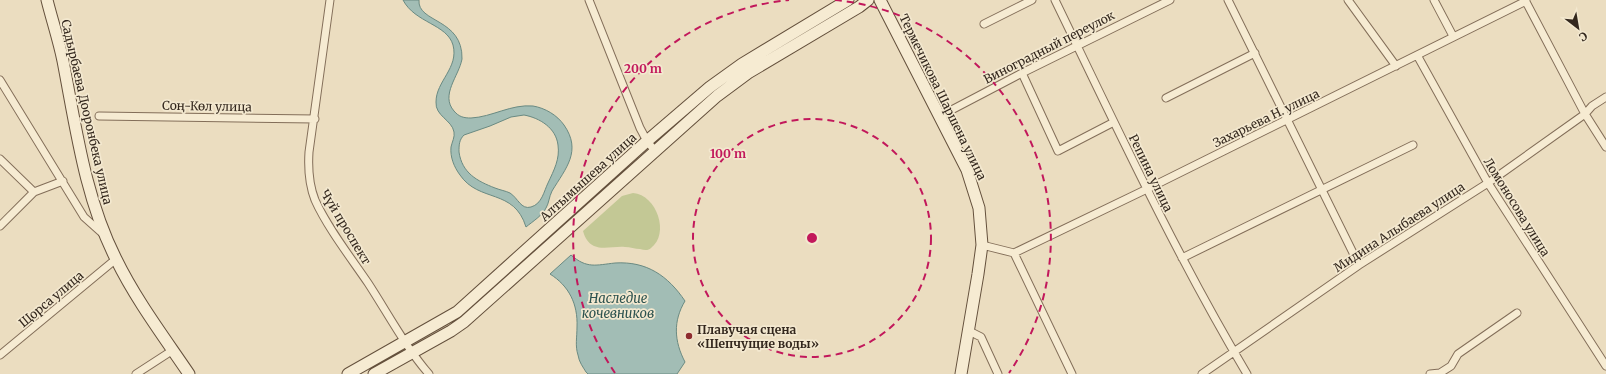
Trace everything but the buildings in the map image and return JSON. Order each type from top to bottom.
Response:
[{"type":"street","name":"Садырбаева Дооронбека улица","points":[[47,0],[62,60],[82,157],[94,206],[116,259],[131,286],[189,374]]},
{"type":"street","name":"Чүй проспект","points":[[330,0],[309,164],[311,189],[330,226],[406,342],[429,374]]},
{"type":"street","points":[[589,0],[640,128],[647,141],[655,151]]},
{"type":"street","name":"Алтымышева улица","points":[[348,374],[444,321],[468,303],[647,141],[710,87],[735,69],[848,0]]},
{"type":"street","points":[[374,374],[464,322],[717,96],[748,73],[859,7],[868,0]]},
{"type":"street","name":"Термечикова Шаршена улица","points":[[880,0],[967,170],[979,208],[982,245],[961,374]]},
{"type":"street","points":[[984,24],[1032,0]]},
{"type":"street","name":"Репина улица","points":[[1055,0],[1147,190],[1182,258],[1247,374]]},
{"type":"street","name":"Виноградный переулок","points":[[940,116],[1022,73],[1170,0]]},
{"type":"street","points":[[1228,0],[1359,265]]},
{"type":"street","points":[[1348,0],[1396,66]]},
{"type":"street","points":[[1434,0],[1453,36]]},
{"type":"street","points":[[1525,0],[1585,114],[1606,147]]},
{"type":"street","name":"Захарьева Н. улица","points":[[1014,253],[1147,190],[1525,0]]},
{"type":"street","points":[[1166,98],[1255,53]]},
{"type":"street","name":"Ломоносова улица","points":[[1417,55],[1488,183],[1606,366]]},
{"type":"street","points":[[1022,73],[1058,151],[1114,122]]},
{"type":"street","points":[[0,80],[84,217],[106,237]]},
{"type":"street","name":"Мидина Алыбаева улица","points":[[1202,374],[1359,265],[1488,183],[1585,114],[1592,106],[1606,97]]},
{"type":"street","name":"Соң-Көл улица","points":[[99,116],[315,119]]},
{"type":"street","points":[[1182,258],[1413,145]]},
{"type":"street","points":[[0,159],[34,192]]},
{"type":"street","points":[[0,226],[34,192],[63,181]]},
{"type":"street","points":[[982,245],[1014,253],[1072,374]]},
{"type":"street","name":"Щорса улица","points":[[0,355],[116,259]]},
{"type":"street","points":[[1430,374],[1440,373],[1451,366],[1458,354],[1517,313]]},
{"type":"street","points":[[969,331],[981,337],[998,374]]},
{"type":"street","points":[[136,374],[173,350]]},
{"type":"green space","points":[[633,193],[641,195],[649,200],[658,216],[660,234],[657,242],[650,249],[646,250],[627,247],[601,248],[590,243],[583,231],[622,196]]},
{"type":"water","points":[[403,0],[419,0],[420,7],[425,13],[448,28],[455,36],[460,46],[462,59],[452,85],[449,99],[450,105],[458,115],[471,118],[517,107],[533,106],[546,110],[554,115],[561,121],[569,134],[572,143],[572,151],[567,167],[550,195],[545,211],[526,227],[520,215],[513,206],[468,184],[456,169],[451,151],[454,136],[453,128],[436,107],[437,94],[453,61],[453,45],[450,38],[444,32],[408,8]],"holes":[[[524,115],[541,121],[551,129],[557,139],[558,155],[556,164],[542,197],[535,205],[525,207],[510,193],[488,185],[471,175],[463,166],[459,152],[459,145],[464,135],[511,117]]]},
{"type":"water","name":"Наследие кочевников","points":[[571,255],[582,262],[592,265],[626,263],[637,265],[656,272],[671,284],[685,301],[678,316],[676,331],[681,354],[685,362],[677,374],[588,374],[586,372],[580,362],[577,352],[577,319],[574,303],[567,290],[550,274]]},
{"type":"place","name":"Плавучая сцена «Шепчущие воды»","points":[[689,336]]}]
